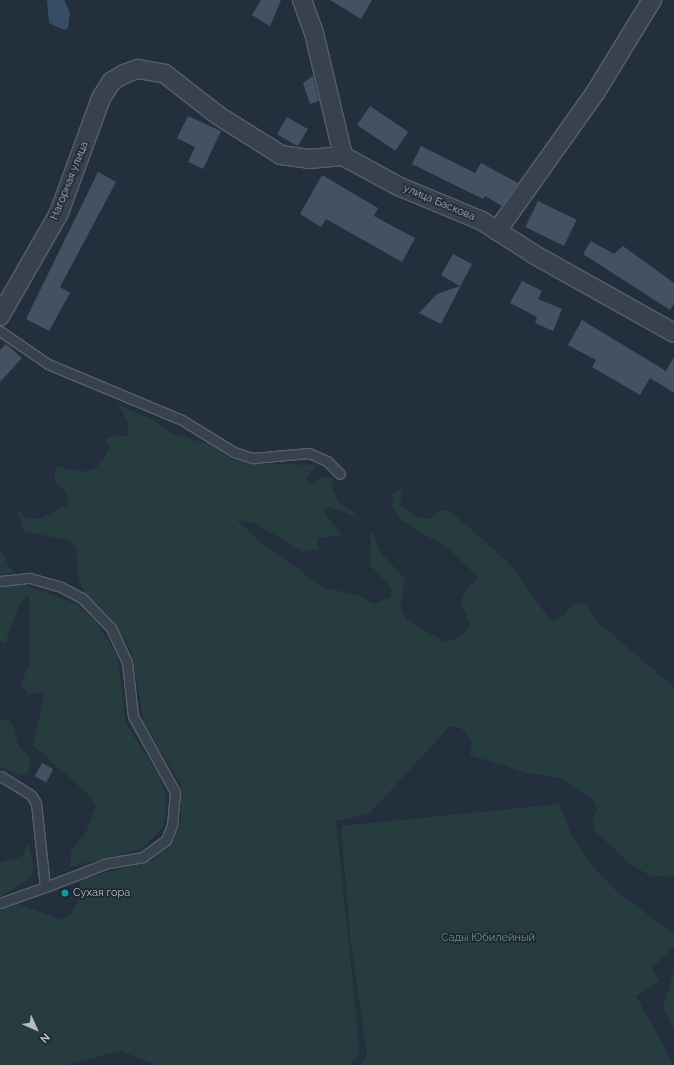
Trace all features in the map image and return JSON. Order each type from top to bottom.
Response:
[{"type":"street","points":[[302,0],[314,33],[343,156]]},
{"type":"street","points":[[497,231],[595,93],[652,0]]},
{"type":"street","name":"Нагорная улица","points":[[2,311],[58,213],[101,98],[112,82],[124,74],[153,70],[165,74],[219,116],[281,155],[316,159],[343,156]]},
{"type":"street","name":"улица Баскова","points":[[343,156],[497,231],[674,333]]},
{"type":"lane","points":[[0,331],[48,364],[182,420],[234,452],[253,458],[308,453],[327,461],[340,474]]},
{"type":"lane","points":[[0,580],[30,578],[61,587],[82,598],[111,628],[127,662],[133,716],[175,792],[172,825],[155,851],[86,870],[46,887],[0,903]]},
{"type":"lane","points":[[0,776],[31,795],[36,803],[46,887]]},
{"type":"green space","points":[[119,405],[155,421],[171,434],[209,444],[231,459],[247,463],[316,465],[306,477],[309,485],[322,477],[333,479],[332,489],[339,502],[360,518],[329,507],[323,511],[342,535],[317,538],[318,549],[304,552],[254,523],[236,519],[258,540],[324,588],[358,595],[374,604],[391,597],[391,588],[370,565],[371,530],[382,554],[405,579],[400,607],[407,620],[445,642],[461,637],[470,624],[461,602],[466,589],[479,578],[449,549],[401,520],[392,506],[393,494],[402,488],[400,506],[415,516],[430,519],[437,512],[449,510],[508,562],[551,621],[564,616],[572,605],[586,604],[596,621],[674,687],[674,875],[652,877],[629,863],[595,831],[592,821],[597,810],[593,799],[572,785],[560,778],[526,773],[470,755],[472,741],[461,728],[450,726],[369,814],[336,821],[360,1053],[350,1065],[157,1065],[120,1051],[65,1065],[0,1065],[0,909],[16,903],[61,920],[72,912],[79,898],[80,880],[153,860],[174,836],[181,821],[181,785],[144,723],[131,650],[108,615],[84,594],[79,580],[76,549],[70,541],[24,531],[17,509],[26,518],[40,519],[69,504],[65,491],[54,481],[56,466],[81,472],[94,469],[103,460],[109,448],[105,438],[128,435],[128,423]]},
{"type":"green space","points":[[0,549],[10,568],[15,573],[0,574]]},
{"type":"green space","points":[[16,582],[75,603],[95,621],[112,646],[118,659],[126,724],[158,774],[167,797],[164,826],[142,849],[70,867],[71,852],[87,830],[96,806],[91,797],[33,745],[45,691],[28,695],[21,683],[30,663],[29,595],[21,602],[5,643],[0,641],[0,586]]},
{"type":"green space","points":[[0,719],[9,721],[15,729],[17,743],[30,759],[29,772],[21,776],[0,766]]},
{"type":"green space","name":"Сады Юбилейный","points":[[559,804],[573,838],[593,866],[615,890],[674,934],[674,947],[651,968],[659,981],[636,996],[674,1065],[360,1065],[367,1054],[350,938],[341,826]]},
{"type":"green space","points":[[28,843],[34,868],[31,877],[0,897],[0,863],[22,856]]},
{"type":"green space","points":[[674,970],[674,1031],[663,1008]]},
{"type":"water","points":[[47,0],[64,0],[70,13],[68,28],[64,30],[49,23]]},
{"type":"building","points":[[261,0],[281,0],[270,26],[252,15]]},
{"type":"building","points":[[330,0],[372,0],[361,19]]},
{"type":"building","points":[[313,76],[319,101],[310,104],[303,83]]},
{"type":"building","points":[[370,106],[408,132],[395,151],[357,125]]},
{"type":"building","points":[[188,116],[221,131],[203,169],[188,162],[195,147],[177,138]]},
{"type":"building","points":[[287,117],[308,129],[298,146],[277,134]]},
{"type":"building","points":[[421,146],[475,173],[481,163],[518,183],[502,206],[485,196],[483,199],[412,164]]},
{"type":"building","points":[[98,172],[116,182],[60,287],[70,293],[49,331],[26,319]]},
{"type":"building","points":[[322,175],[378,208],[374,216],[415,238],[402,262],[326,219],[321,227],[300,214]]},
{"type":"building","points":[[538,201],[577,220],[564,246],[525,227]]},
{"type":"building","points":[[591,241],[614,254],[623,246],[674,283],[674,304],[670,310],[583,254]]},
{"type":"building","points":[[453,254],[472,264],[441,324],[419,313],[437,294],[460,286],[441,275]]},
{"type":"building","points":[[522,281],[542,291],[538,299],[562,309],[553,331],[535,323],[537,317],[510,303]]},
{"type":"building","points":[[582,320],[666,371],[674,357],[674,393],[650,378],[640,395],[592,367],[596,360],[568,345]]},
{"type":"building","points":[[6,344],[22,358],[0,382],[0,350]]},
{"type":"building","points":[[42,763],[53,769],[46,782],[35,776]]},
{"type":"place","name":"Сухая гора","points":[[65,893]]}]
